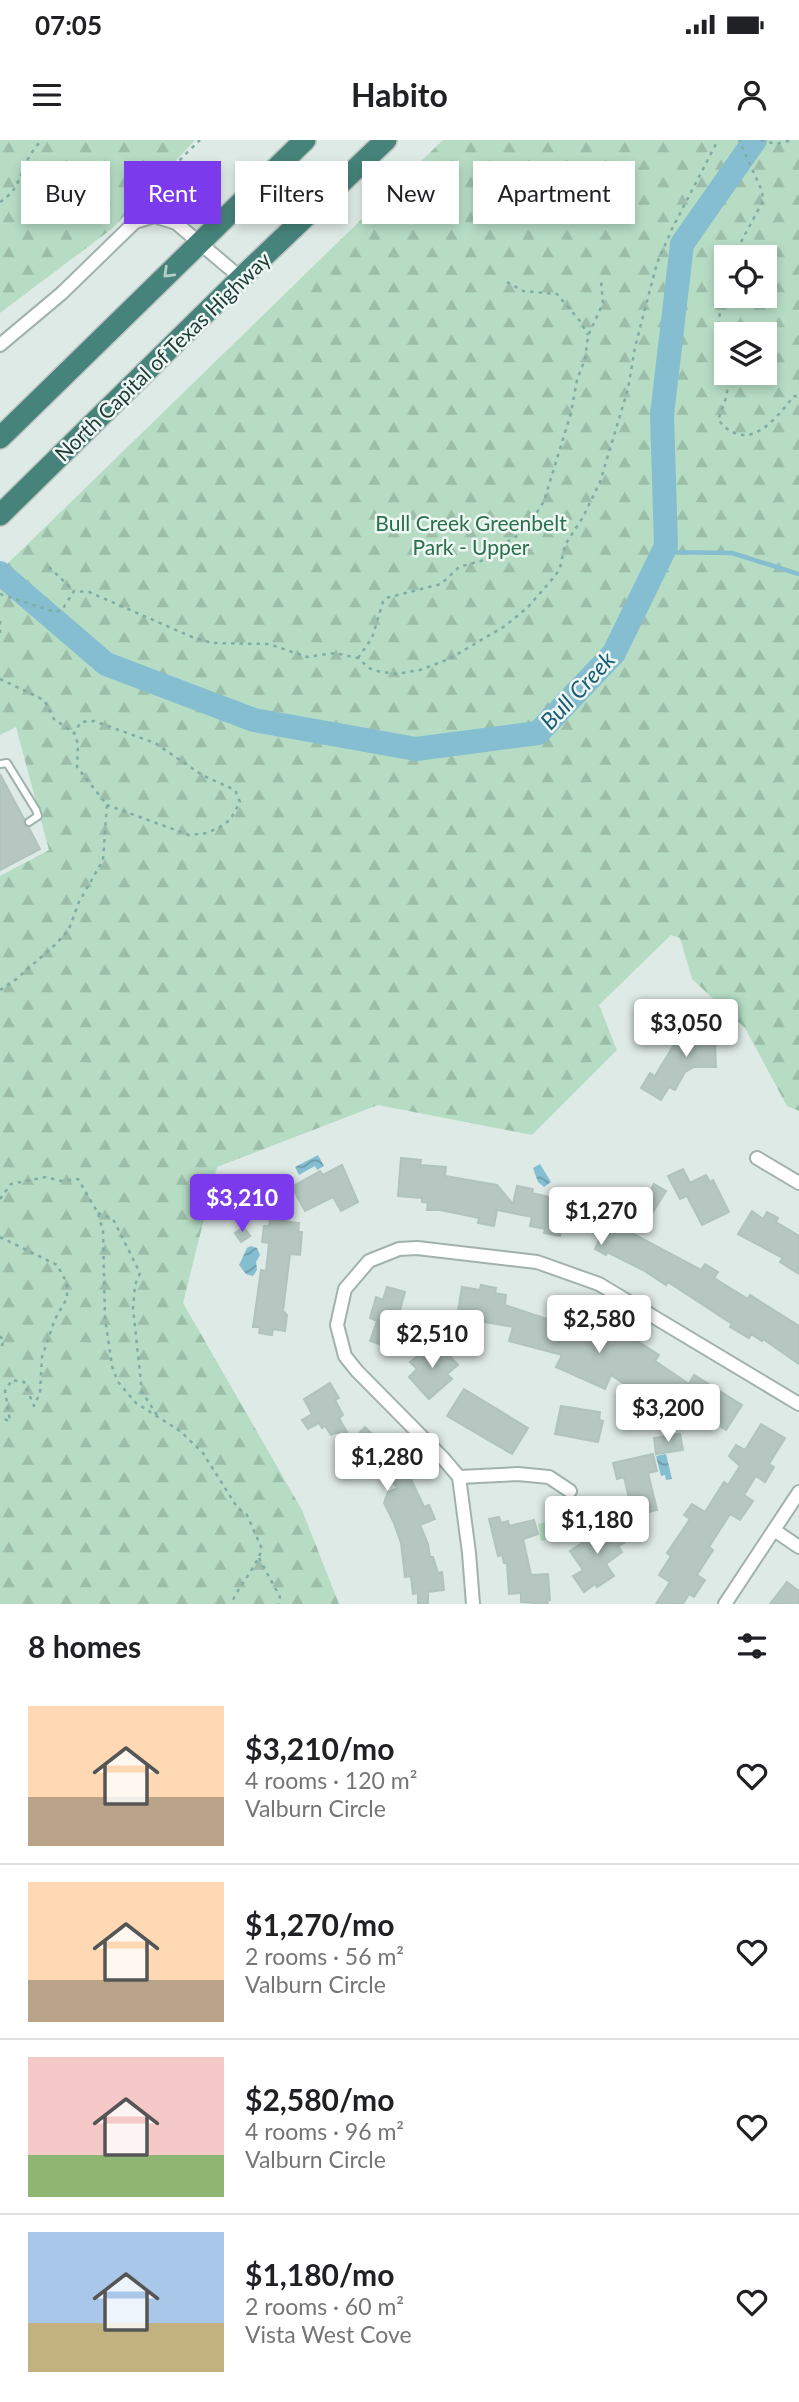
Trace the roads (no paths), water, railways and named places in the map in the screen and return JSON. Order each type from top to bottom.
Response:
[{"type":"highway","points":[[0,438],[305,140]]},
{"type":"highway","name":"North Capital of Texas Highway","points":[[0,515],[386,140]]},
{"type":"street","points":[[0,345],[62,293],[135,222],[153,216],[176,223],[241,278]]},
{"type":"street","points":[[757,1158],[799,1183]]},
{"type":"street","points":[[473,1604],[470,1553],[459,1477],[345,1356],[337,1325],[345,1289],[369,1261],[399,1249],[418,1248],[537,1262],[599,1283],[799,1404]]},
{"type":"street","points":[[459,1477],[518,1474],[549,1477],[570,1491]]},
{"type":"street","points":[[725,1604],[799,1492]]},
{"type":"street","points":[[774,1530],[799,1547]]},
{"type":"lane","points":[[0,764],[7,763],[36,810],[38,816],[29,822]]},
{"type":"water","points":[[688,1002],[701,1008],[703,1016],[699,1022],[693,1022],[686,1016],[680,1018],[674,1015],[676,1007]]},
{"type":"water","points":[[318,1155],[324,1166],[317,1170],[315,1166],[299,1175],[295,1167]]},
{"type":"water","points":[[540,1164],[551,1182],[544,1187],[538,1182],[533,1168]]},
{"type":"water","points":[[247,1248],[257,1248],[260,1255],[253,1276],[246,1274],[239,1265]]},
{"type":"water","points":[[338,1450],[349,1451],[359,1462],[353,1468],[345,1459],[337,1458]]},
{"type":"water","points":[[666,1454],[672,1479],[666,1480],[665,1475],[661,1476],[656,1456]]},
{"type":"waterway","name":"Bull Creek","points":[[0,573],[106,664],[254,720],[416,749],[538,733],[614,653],[666,546],[662,415],[682,244],[755,140]]},
{"type":"waterway","points":[[663,552],[732,553],[799,574]]},
{"type":"park label","name":"Bull Creek Greenbelt Park - Upper","points":[[471,534]]}]
